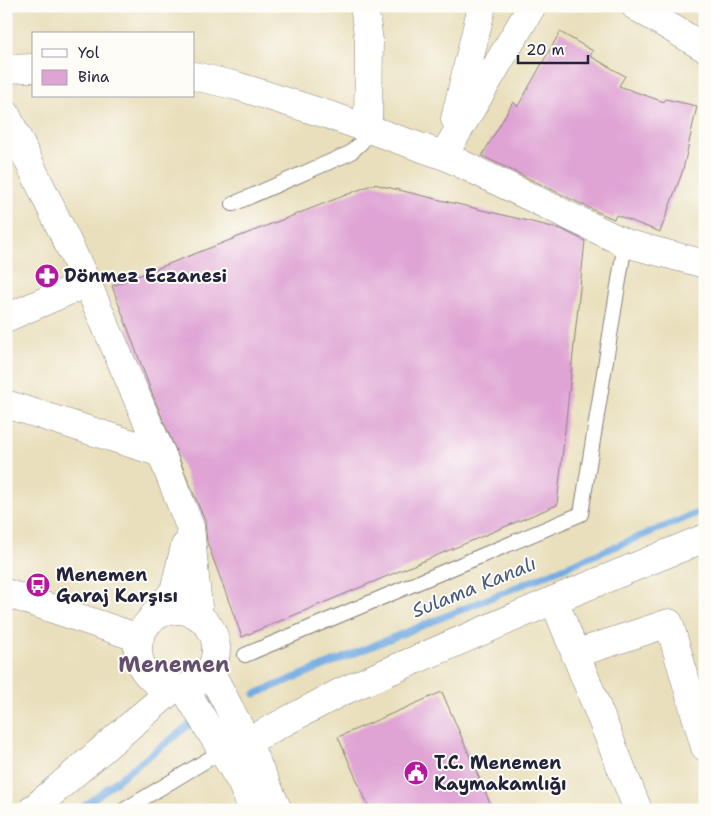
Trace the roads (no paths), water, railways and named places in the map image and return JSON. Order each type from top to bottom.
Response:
[{"type":"street","points":[[364,6],[369,41],[368,129]]},
{"type":"street","points":[[447,151],[482,6]]},
{"type":"street","points":[[447,151],[532,6]]},
{"type":"street","points":[[635,6],[705,48]]},
{"type":"street","points":[[6,69],[32,68]]},
{"type":"street","points":[[195,76],[237,86],[368,129],[447,151],[625,243],[705,264]]},
{"type":"street","points":[[6,114],[87,283],[161,452],[190,527],[199,617]]},
{"type":"street","points":[[6,318],[87,283]]},
{"type":"street","points":[[6,404],[161,452]]},
{"type":"street","points":[[190,527],[174,591],[145,629],[139,661],[144,672],[162,686],[178,689],[234,746],[278,810]]},
{"type":"street","points":[[234,746],[342,692],[554,600],[705,538]]},
{"type":"street","points":[[6,593],[145,629]]},
{"type":"street","points":[[554,600],[638,810]]},
{"type":"street","points":[[32,810],[178,689],[203,679],[210,671],[215,660],[216,648],[210,630],[199,617],[187,611],[174,610],[162,613],[145,629]]},
{"type":"street","points":[[575,654],[669,623],[705,747]]},
{"type":"street","points":[[210,671],[234,746],[241,782],[253,810]]},
{"type":"lane","points":[[233,204],[350,153],[362,142],[368,129]]},
{"type":"lane","points":[[245,655],[581,514],[625,243]]},
{"type":"lane","points":[[124,810],[234,746]]},
{"type":"waterway","name":"Sulama Kanalı","points":[[255,694],[705,510]]},
{"type":"waterway","points":[[79,810],[193,722]]},
{"type":"place","name":"Dönmez Eczanesi","points":[[47,276]]},
{"type":"place","name":"Menemen Garaj Karşısı","points":[[38,585]]},
{"type":"place","name":"T.C. Menemen Kaymakamlığı","points":[[416,773]]},
{"type":"district","name":"Menemen","points":[[174,664]]}]
